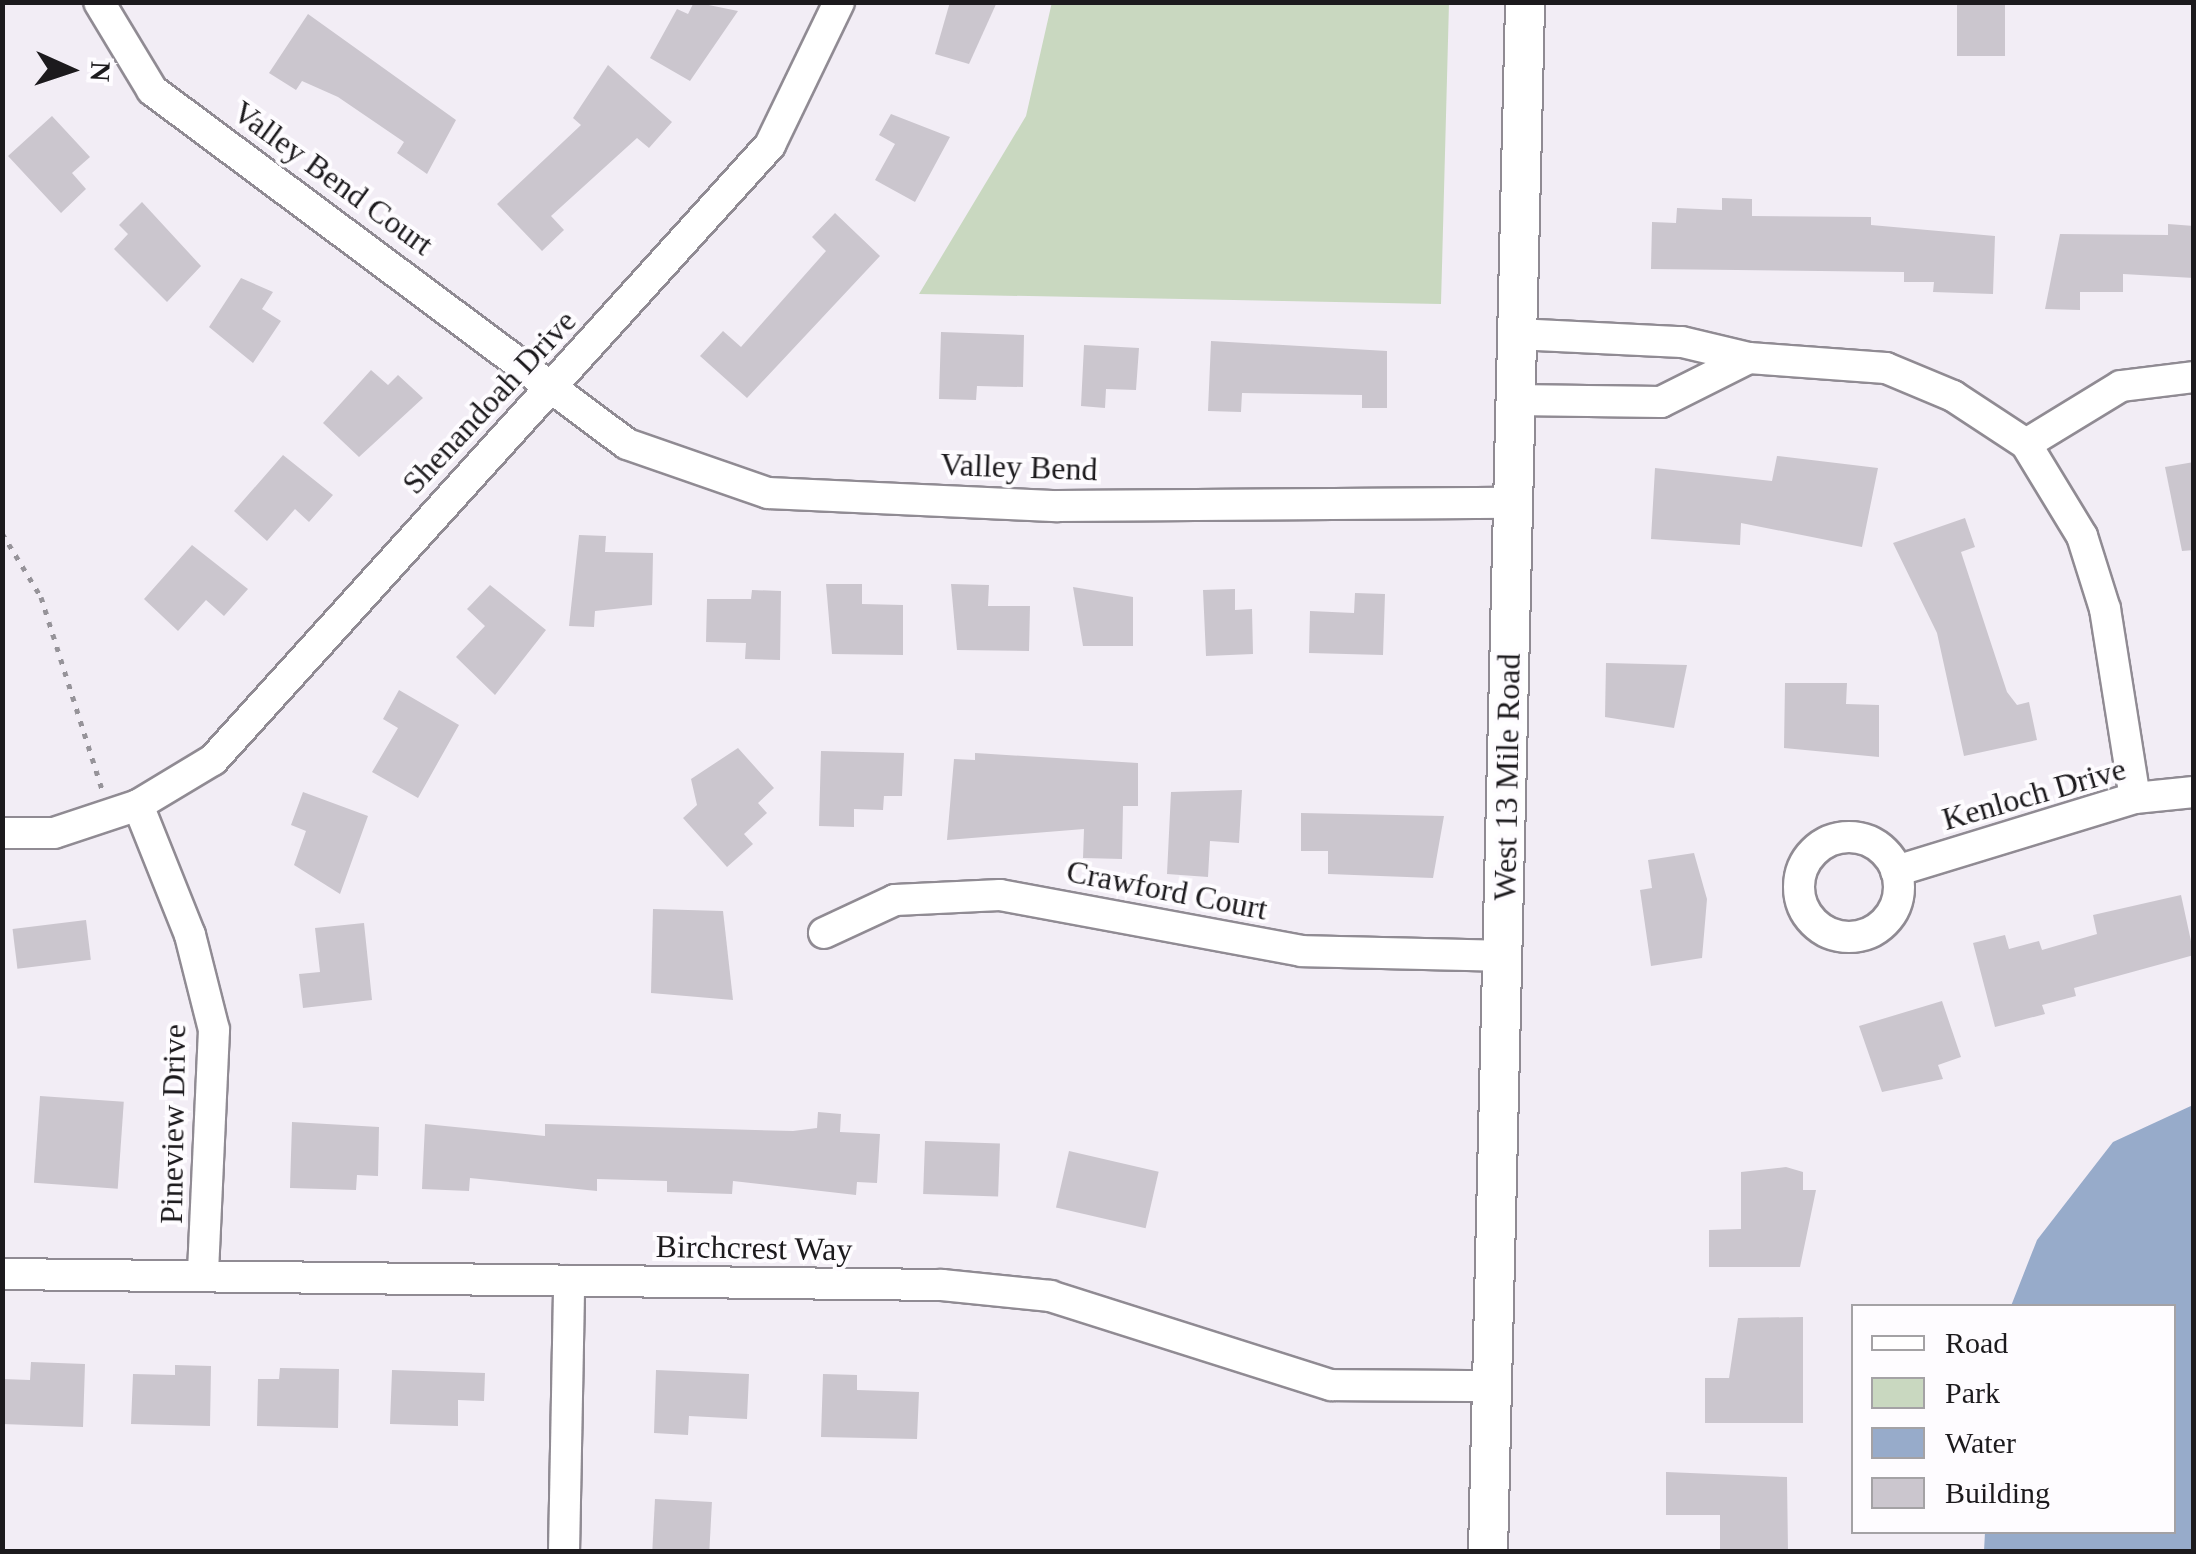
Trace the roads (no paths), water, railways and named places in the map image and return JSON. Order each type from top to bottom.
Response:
[{"type":"street","name":"Valley Bend Court","points":[[99,2],[152,90],[552,386]]},
{"type":"street","name":"Shenandoah Drive","points":[[2,833],[54,833],[124,810],[213,760],[770,145],[839,2]]},
{"type":"street","name":"West 13 Mile Road","points":[[1488,1552],[1505,956],[1511,502],[1524,2]]},
{"type":"street","points":[[1516,334],[1682,342],[1750,358],[1886,368],[1953,396],[2026,444],[2082,536],[2100,590],[2135,798]]},
{"type":"street","points":[[1514,400],[1661,402],[1750,358]]},
{"type":"street","points":[[2026,444],[2121,386],[2194,376]]},
{"type":"street","name":"Valley Bend","points":[[552,386],[627,444],[768,492],[1058,506],[1511,502]]},
{"type":"street","name":"Kenloch Drive","points":[[1896,871],[2135,798],[2194,792]]},
{"type":"street","name":"Pineview Drive","points":[[124,810],[190,936],[214,1030],[203,1276]]},
{"type":"street","name":"Crawford Court","points":[[824,933],[895,900],[1000,894],[1301,951],[1505,956]]},
{"type":"street","name":"Birchcrest Way","points":[[2,1274],[942,1285],[1050,1296],[1331,1385],[1491,1386]]},
{"type":"street","points":[[564,1552],[569,1281]]},
{"type":"water","points":[[2193,1105],[2193,1551],[1984,1551],[1985,1534],[2176,1534],[2176,1304],[2012,1304],[2037,1240],[2113,1142]]}]
